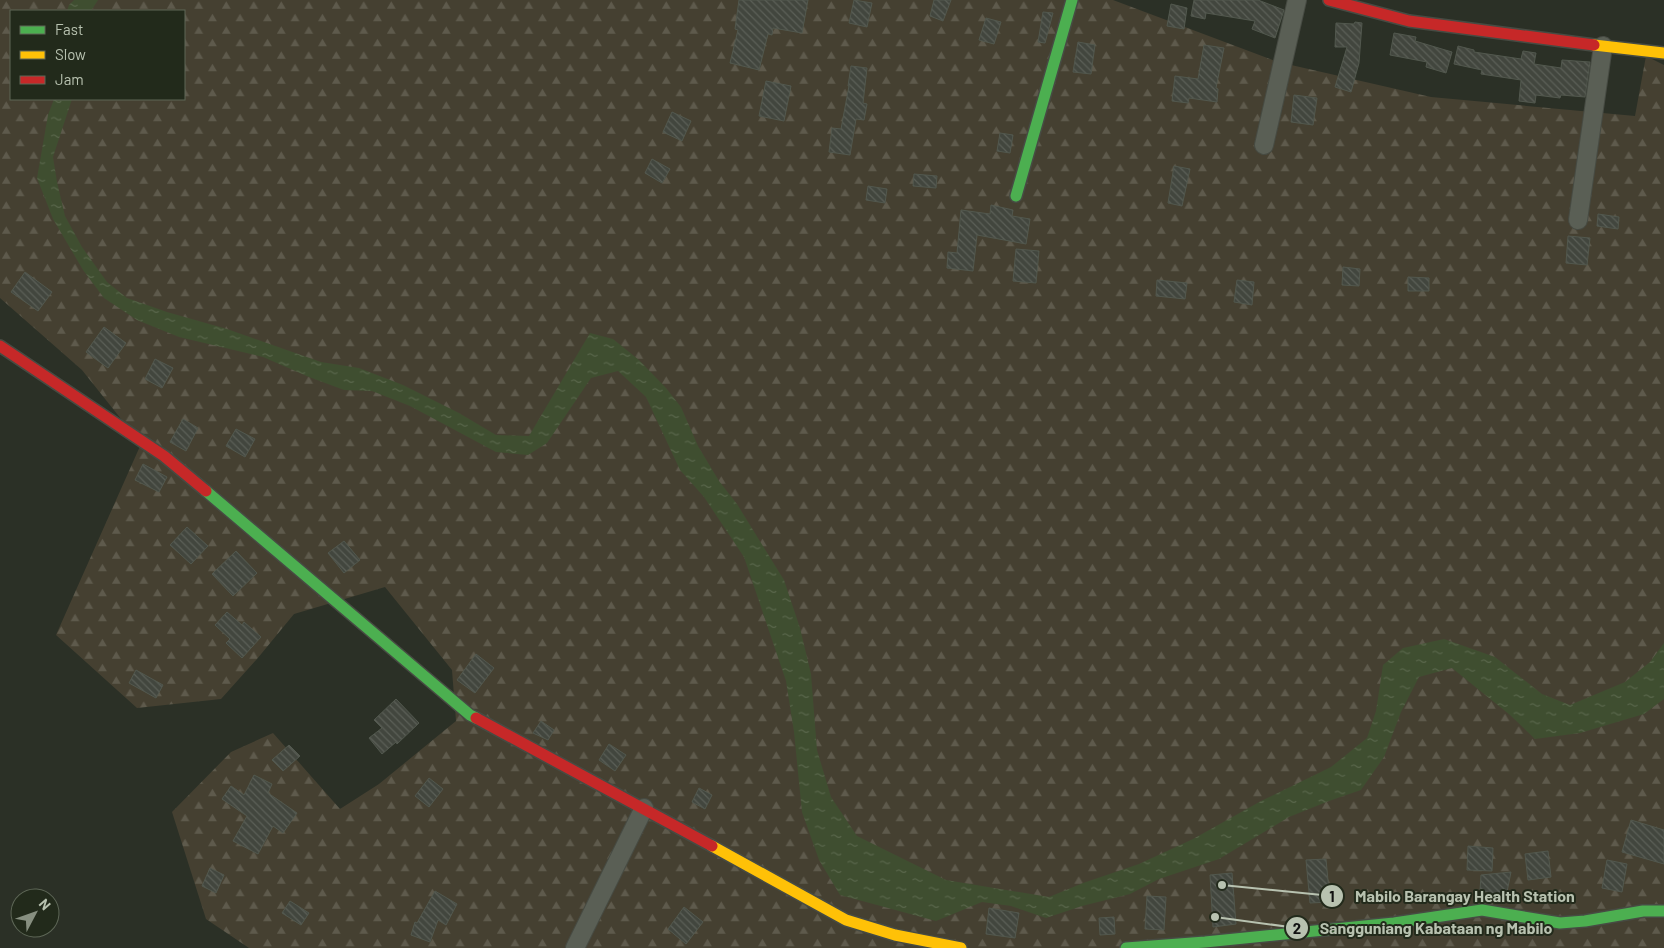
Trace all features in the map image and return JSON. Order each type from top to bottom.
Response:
[{"type":"street","points":[[1016,196],[1072,0]]},
{"type":"street","points":[[1264,145],[1297,0]]},
{"type":"street","points":[[1329,0],[1409,21],[1545,40],[1664,53]]},
{"type":"street","points":[[1578,220],[1603,46]]},
{"type":"street","points":[[0,346],[164,456],[470,715],[802,894],[832,913],[866,927],[961,948]]},
{"type":"street","points":[[575,948],[644,808]]},
{"type":"street","points":[[1126,948],[1394,923],[1482,910],[1560,923],[1584,921],[1643,910],[1664,910]]},
{"type":"green space","points":[[0,0],[1113,0],[1278,62],[1431,97],[1635,116],[1646,56],[1664,65],[1664,948],[249,948],[206,919],[172,812],[231,752],[273,733],[340,809],[379,784],[456,721],[452,670],[385,587],[294,614],[221,699],[137,708],[56,635],[141,444],[82,370],[0,298]]},
{"type":"water","points":[[74,0],[98,0],[92,10],[67,10]]},
{"type":"water","points":[[54,100],[72,100],[53,157],[65,216],[82,247],[107,282],[127,298],[167,312],[227,329],[321,362],[359,368],[403,385],[459,413],[496,435],[529,436],[590,333],[613,339],[639,360],[681,407],[698,446],[784,580],[800,628],[811,674],[817,750],[831,797],[857,836],[946,880],[1049,897],[1139,864],[1193,839],[1261,801],[1331,767],[1367,738],[1376,711],[1383,665],[1403,648],[1444,639],[1495,657],[1542,694],[1570,705],[1625,682],[1650,662],[1664,643],[1664,699],[1644,714],[1580,733],[1535,739],[1510,715],[1452,668],[1419,677],[1401,712],[1384,757],[1361,790],[1289,817],[1219,859],[1159,879],[1130,894],[1082,906],[1046,918],[1011,906],[982,902],[936,921],[840,895],[819,860],[802,812],[794,732],[786,681],[744,557],[704,497],[680,470],[646,397],[618,371],[591,378],[547,443],[528,455],[496,452],[410,406],[372,391],[344,390],[263,357],[179,337],[137,320],[104,298],[83,270],[53,219],[37,178],[48,115]]},
{"type":"building","points":[[739,0],[808,0],[802,33],[773,28],[772,35],[768,34],[759,70],[730,63],[738,30],[735,29]]},
{"type":"building","points":[[854,0],[872,3],[867,27],[849,23]]},
{"type":"building","points":[[934,0],[951,0],[943,21],[930,16]]},
{"type":"building","points":[[1194,0],[1258,0],[1284,10],[1275,38],[1252,29],[1255,21],[1206,13],[1205,19],[1191,16]]},
{"type":"building","points":[[1171,4],[1187,8],[1184,29],[1167,26]]},
{"type":"building","points":[[1043,12],[1053,13],[1045,43],[1038,42]]},
{"type":"building","points":[[986,18],[1001,22],[994,44],[979,40]]},
{"type":"building","points":[[1355,22],[1362,23],[1359,63],[1351,92],[1335,87],[1347,47],[1335,47],[1336,23],[1354,24]]},
{"type":"building","points":[[1394,33],[1416,37],[1415,41],[1452,52],[1446,73],[1426,67],[1427,62],[1390,55]]},
{"type":"building","points":[[1078,42],[1095,45],[1091,74],[1073,72]]},
{"type":"building","points":[[1204,45],[1224,48],[1216,88],[1218,89],[1217,102],[1189,98],[1188,103],[1172,101],[1175,76],[1198,79]]},
{"type":"building","points":[[1458,46],[1474,50],[1474,52],[1521,59],[1523,51],[1536,53],[1534,64],[1561,68],[1562,60],[1590,62],[1585,97],[1561,95],[1560,98],[1536,95],[1535,103],[1519,101],[1521,80],[1481,74],[1482,70],[1454,64]]},
{"type":"building","points":[[851,66],[867,68],[863,103],[867,104],[864,120],[856,119],[850,155],[829,152],[832,128],[841,129]]},
{"type":"building","points":[[766,81],[791,86],[784,121],[759,116]]},
{"type":"building","points":[[1294,95],[1317,98],[1313,125],[1291,122]]},
{"type":"building","points":[[672,112],[691,121],[682,141],[663,132]]},
{"type":"building","points":[[1000,133],[1013,135],[1010,153],[997,151]]},
{"type":"building","points":[[652,159],[670,169],[662,183],[645,173]]},
{"type":"building","points":[[1174,166],[1190,169],[1182,206],[1168,203]]},
{"type":"building","points":[[914,174],[937,176],[936,188],[913,186]]},
{"type":"building","points":[[868,186],[887,189],[885,203],[866,200]]},
{"type":"building","points":[[991,205],[1013,210],[1012,216],[1030,219],[1026,244],[977,235],[973,271],[947,268],[948,252],[957,253],[961,210],[990,214]]},
{"type":"building","points":[[1598,214],[1619,217],[1618,229],[1597,226]]},
{"type":"building","points":[[1568,236],[1590,238],[1587,265],[1566,263]]},
{"type":"building","points":[[1016,249],[1039,251],[1036,283],[1013,281]]},
{"type":"building","points":[[1343,267],[1360,269],[1359,286],[1342,285]]},
{"type":"building","points":[[25,272],[52,292],[38,311],[11,292]]},
{"type":"building","points":[[1408,277],[1429,278],[1429,291],[1408,291]]},
{"type":"building","points":[[1157,280],[1187,283],[1185,299],[1156,296]]},
{"type":"building","points":[[1237,280],[1254,282],[1252,305],[1234,302]]},
{"type":"building","points":[[104,327],[126,343],[108,368],[86,352]]},
{"type":"building","points":[[155,359],[173,368],[162,388],[145,379]]},
{"type":"building","points":[[183,419],[198,428],[186,451],[170,442]]},
{"type":"building","points":[[236,429],[255,439],[245,457],[226,446]]},
{"type":"building","points":[[143,464],[167,477],[159,492],[135,480]]},
{"type":"building","points":[[187,527],[208,546],[191,564],[170,545]]},
{"type":"building","points":[[344,541],[360,560],[344,573],[328,553]]},
{"type":"building","points":[[236,551],[257,573],[233,596],[212,574]]},
{"type":"building","points":[[227,612],[242,625],[244,622],[261,637],[242,658],[226,643],[230,639],[215,625]]},
{"type":"building","points":[[476,654],[494,668],[475,693],[457,680]]},
{"type":"building","points":[[136,670],[163,685],[156,698],[129,683]]},
{"type":"building","points":[[396,699],[419,723],[397,744],[396,742],[382,754],[369,738],[382,728],[374,720]]},
{"type":"building","points":[[541,721],[554,730],[548,740],[533,733]]},
{"type":"building","points":[[609,744],[626,755],[615,771],[599,760]]},
{"type":"building","points":[[289,745],[300,756],[283,771],[272,760]]},
{"type":"building","points":[[254,775],[272,784],[268,793],[297,813],[283,833],[273,826],[258,854],[233,841],[247,816],[222,799],[231,786],[244,795]]},
{"type":"building","points":[[429,778],[443,789],[429,807],[415,796]]},
{"type":"building","points":[[699,788],[712,795],[705,809],[692,802]]},
{"type":"building","points":[[1631,820],[1664,830],[1664,864],[1622,852]]},
{"type":"building","points":[[1468,846],[1493,848],[1492,871],[1467,870]]},
{"type":"building","points":[[1548,851],[1551,877],[1528,880],[1525,854]]},
{"type":"building","points":[[1326,859],[1330,902],[1310,903],[1306,860]]},
{"type":"building","points":[[1607,860],[1627,864],[1622,892],[1602,888]]},
{"type":"building","points":[[210,868],[224,875],[216,893],[202,886]]},
{"type":"building","points":[[1511,872],[1506,897],[1480,890],[1481,875]]},
{"type":"building","points":[[1232,873],[1236,924],[1213,927],[1210,875]]},
{"type":"building","points":[[435,891],[457,904],[446,925],[438,920],[430,942],[411,935],[415,922],[417,923]]},
{"type":"building","points":[[1147,896],[1166,897],[1164,930],[1145,929]]},
{"type":"building","points":[[290,901],[309,913],[301,925],[282,913]]},
{"type":"building","points":[[684,907],[703,922],[686,944],[668,929]]},
{"type":"building","points":[[989,908],[1019,913],[1015,938],[986,934]]},
{"type":"building","points":[[1114,917],[1115,934],[1100,935],[1099,918]]},
{"type":"traffic: fast","points":[[1016,196],[1072,0]]},
{"type":"traffic: fast","points":[[206,491],[470,715],[476,718]]},
{"type":"traffic: fast","points":[[1126,948],[1394,923],[1482,910],[1560,923],[1585,921],[1643,911],[1664,911]]},
{"type":"traffic: slow","points":[[1594,45],[1664,53]]},
{"type":"traffic: slow","points":[[712,846],[846,920],[895,935],[961,948]]},
{"type":"traffic: jam","points":[[1329,0],[1409,21],[1594,45]]},
{"type":"traffic: jam","points":[[0,346],[164,456],[206,491]]},
{"type":"traffic: jam","points":[[476,718],[712,846]]},
{"type":"place","name":"Mabilo Barangay Health Station","points":[[1222,885]]},
{"type":"place","name":"Sangguniang Kabataan ng Mabilo","points":[[1215,917]]}]
